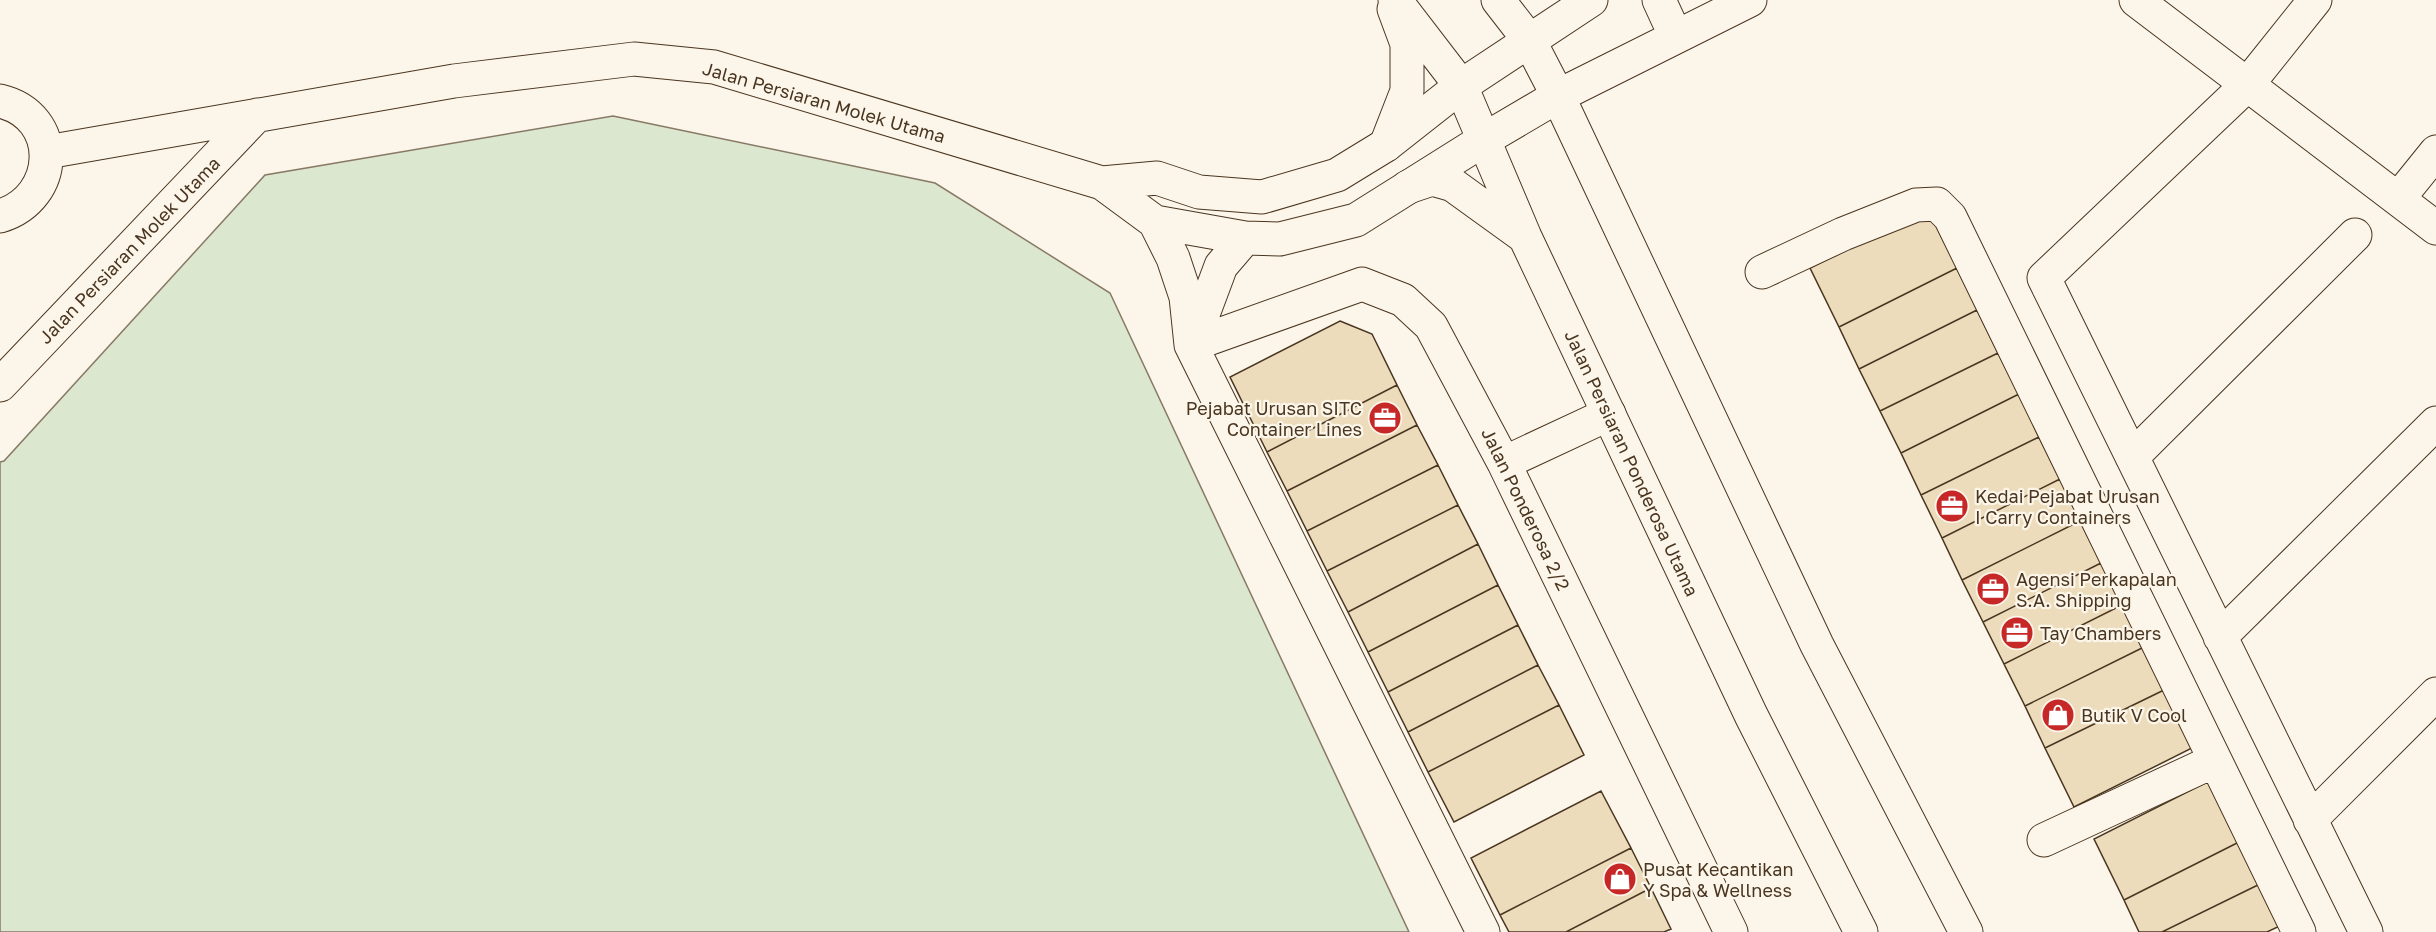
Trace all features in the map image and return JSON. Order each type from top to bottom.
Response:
[{"type":"street","name":"Jalan Persiaran Ponderosa Utama","points":[[1393,0],[1461,86],[1525,237],[1751,715],[1861,932]]},
{"type":"street","points":[[1386,145],[1407,91],[1407,44],[1393,0]]},
{"type":"street","points":[[1498,0],[1529,40],[1558,96],[1817,645],[1966,932]]},
{"type":"street","name":"Jalan Persiaran Molek Utama","points":[[1102,183],[1157,178],[1199,192],[1262,197],[1338,175],[1386,145],[1461,86],[1590,0]]},
{"type":"street","points":[[1659,0],[1676,37]]},
{"type":"street","name":"Jalan Persiaran Molek Utama","points":[[47,152],[454,81],[634,59],[714,67],[1102,183],[1155,222],[1245,238],[1280,239],[1356,220],[1558,96],[1750,0]]},
{"type":"street","points":[[2136,0],[2436,228]]},
{"type":"street","points":[[2315,0],[2247,85],[2044,278],[2366,932]]},
{"type":"street","points":[[0,101],[10,103],[24,111],[42,134],[47,152],[40,187],[28,201],[13,212],[0,216]]},
{"type":"street","name":"Jalan Persiaran Molek Utama","points":[[0,385],[257,116]]},
{"type":"street","points":[[2398,199],[2436,153]]},
{"type":"street","points":[[1408,187],[1432,179],[1453,185],[1525,237]]},
{"type":"street","points":[[1762,272],[1843,234],[1917,206],[1937,204],[1950,217],[2299,932]]},
{"type":"street","points":[[1155,222],[1173,258],[1186,297],[1191,345],[1483,932]]},
{"type":"street","points":[[2132,457],[2355,235]]},
{"type":"street","points":[[1191,345],[1221,266],[1245,238]]},
{"type":"street","name":"Jalan Ponderosa 2/2","points":[[1191,345],[1362,285],[1403,300],[1431,326],[1504,463],[1731,932]]},
{"type":"street","points":[[1504,463],[1609,414]]},
{"type":"street","points":[[2220,637],[2436,423]]},
{"type":"street","points":[[2310,820],[2436,694]]},
{"type":"street","points":[[2044,840],[2214,760]]},
{"type":"green space","points":[[613,116],[935,183],[1110,293],[1409,932],[0,932],[0,462],[4,461],[265,175]]},
{"type":"building","points":[[1928,209],[1957,268],[1839,327],[1810,268]]},
{"type":"building","points":[[1957,268],[1977,310],[1859,369],[1839,327]]},
{"type":"building","points":[[1977,310],[1998,353],[1880,411],[1859,369]]},
{"type":"building","points":[[1340,321],[1372,334],[1397,385],[1267,452],[1230,377]]},
{"type":"building","points":[[1998,353],[2019,394],[1901,453],[1880,411]]},
{"type":"building","points":[[1397,385],[1417,425],[1287,491],[1267,452]]},
{"type":"building","points":[[2019,394],[2039,437],[1921,495],[1901,453]]},
{"type":"building","points":[[1417,425],[1438,465],[1307,531],[1287,491]]},
{"type":"building","points":[[2039,437],[2060,479],[1942,538],[1921,495]]},
{"type":"building","points":[[1438,465],[1458,505],[1327,571],[1307,531]]},
{"type":"building","points":[[2060,479],[2080,521],[1962,580],[1942,538]]},
{"type":"building","points":[[1458,505],[1478,544],[1348,612],[1327,571]]},
{"type":"building","points":[[2080,521],[2101,563],[1983,622],[1962,580]]},
{"type":"building","points":[[1478,544],[1498,585],[1368,652],[1348,612]]},
{"type":"building","points":[[2101,563],[2122,605],[2004,664],[1983,622]]},
{"type":"building","points":[[1498,585],[1518,625],[1388,692],[1368,652]]},
{"type":"building","points":[[2122,605],[2142,648],[2025,706],[2004,664]]},
{"type":"building","points":[[1518,625],[1538,665],[1408,732],[1388,692]]},
{"type":"building","points":[[2142,648],[2164,690],[2045,748],[2025,706]]},
{"type":"building","points":[[1538,665],[1559,705],[1428,772],[1408,732]]},
{"type":"building","points":[[2164,690],[2192,748],[2074,807],[2045,748]]},
{"type":"building","points":[[1559,705],[1584,755],[1454,822],[1428,772]]},
{"type":"building","points":[[2211,780],[2241,841],[2124,900],[2094,839]]},
{"type":"building","points":[[1601,791],[1631,848],[1500,915],[1471,858]]},
{"type":"building","points":[[2241,841],[2262,883],[2162,932],[2139,932],[2124,900]]},
{"type":"building","points":[[1631,848],[1651,888],[1566,932],[1509,932],[1500,915]]},
{"type":"building","points":[[2262,883],[2282,925],[2267,932],[2162,932]]},
{"type":"building","points":[[1651,888],[1671,929],[1664,932],[1566,932]]},
{"type":"place","name":"Pejabat Urusan SITC Container Lines","points":[[1385,418]]},
{"type":"place","name":"Kedai Pejabat Urusan I Carry Containers","points":[[1952,506]]},
{"type":"place","name":"Agensi Perkapalan S.A. Shipping","points":[[1993,589]]},
{"type":"place","name":"Tay Chambers","points":[[2017,633]]},
{"type":"place","name":"Butik V Cool","points":[[2058,715]]},
{"type":"place","name":"Pusat Kecantikan Y Spa & Wellness","points":[[1620,879]]}]
